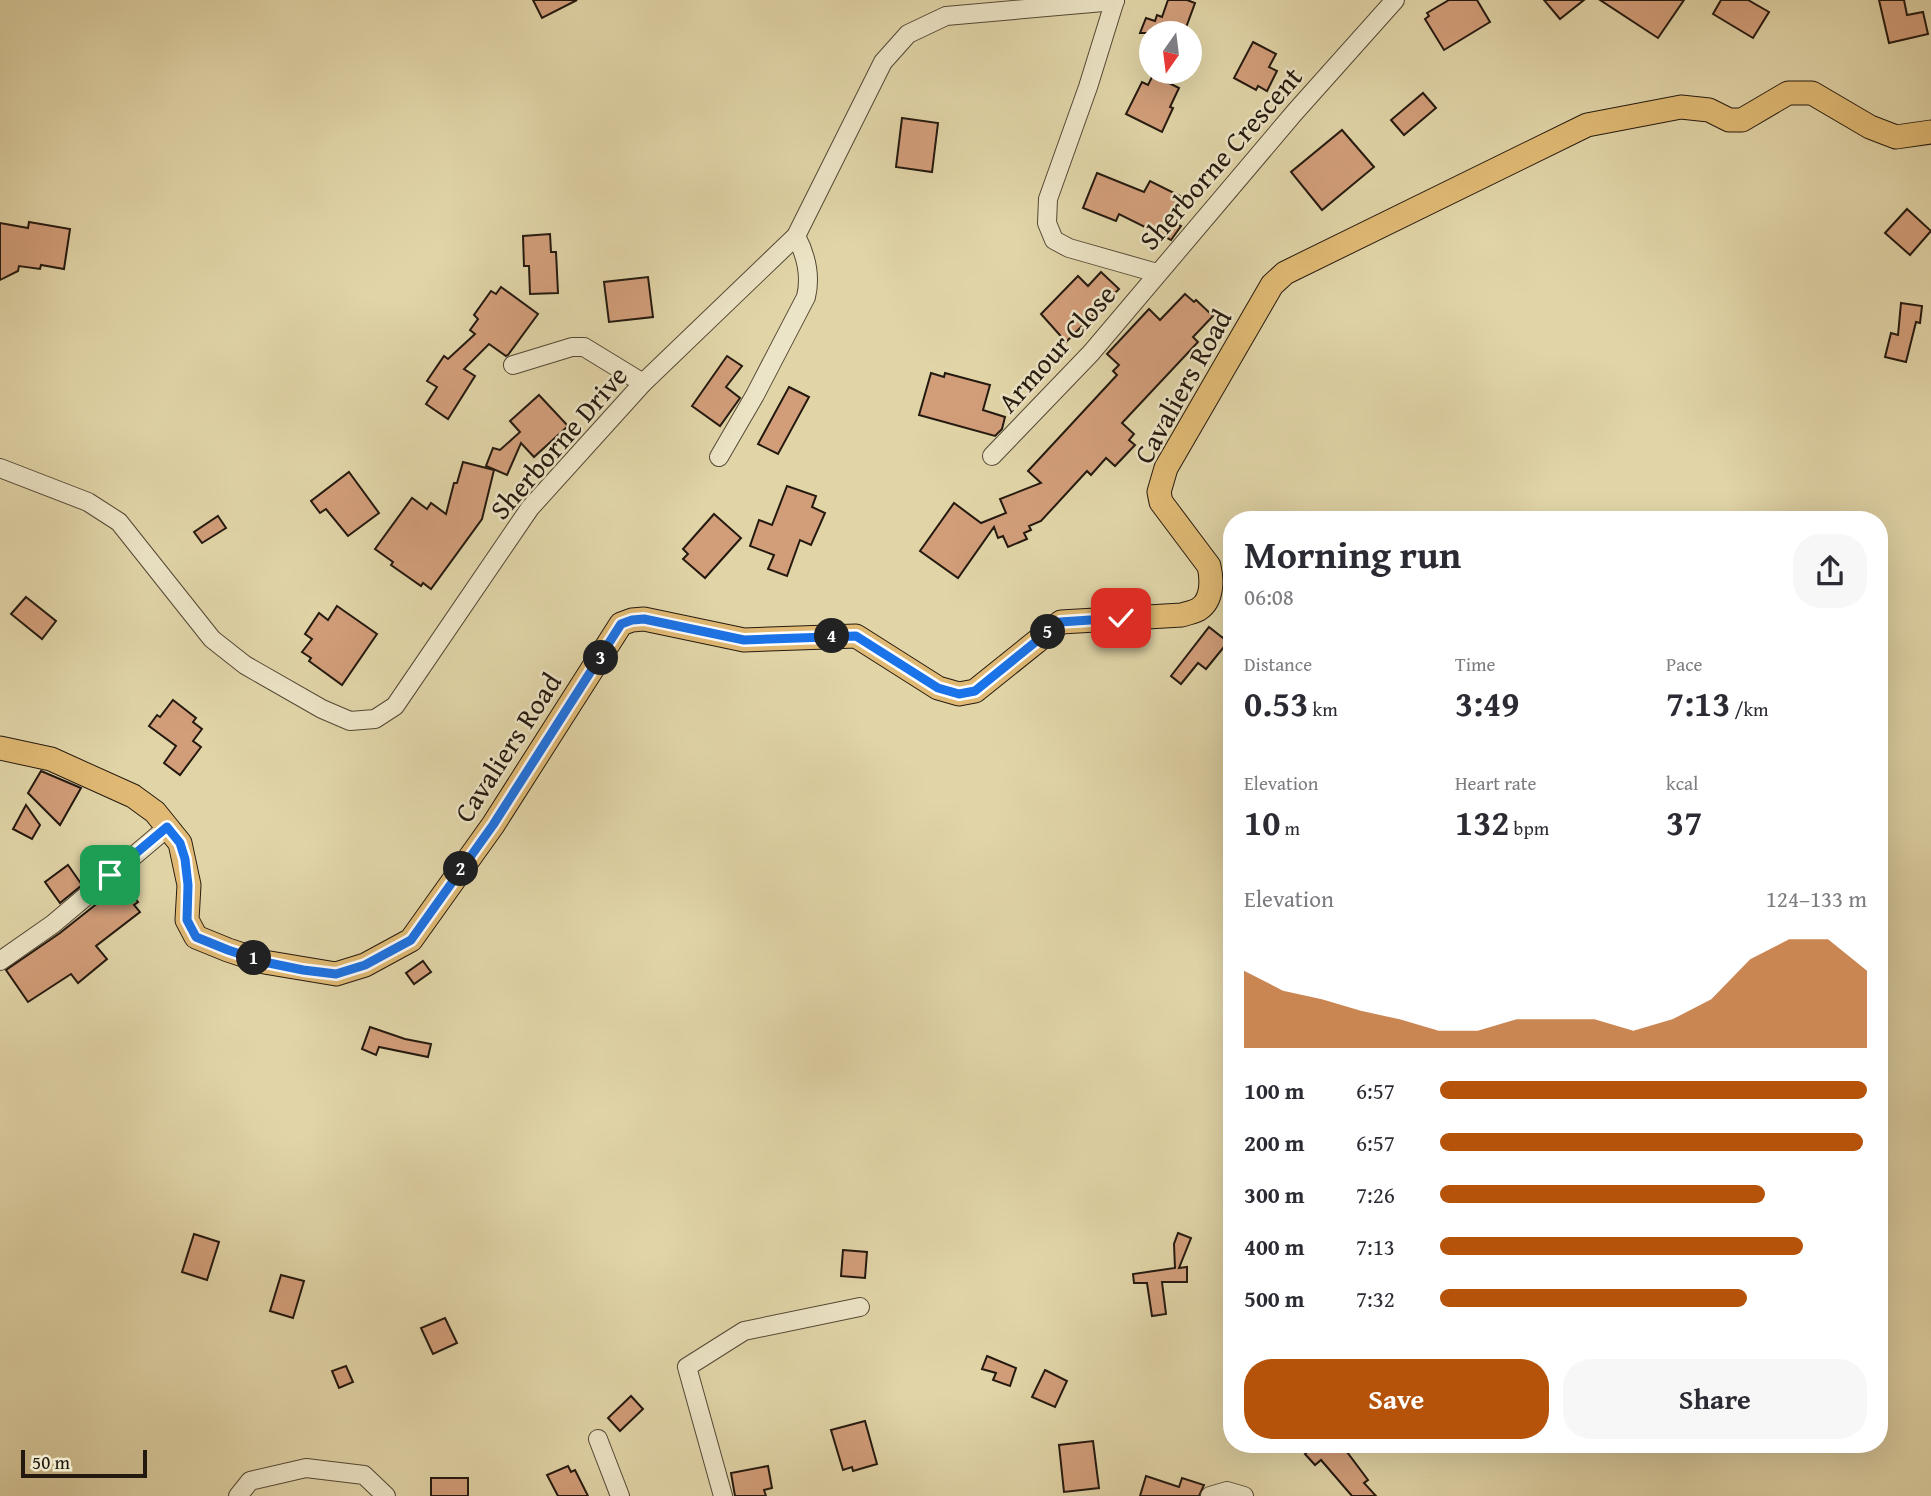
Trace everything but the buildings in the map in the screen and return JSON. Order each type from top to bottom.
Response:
[{"type":"main road","name":"Cavaliers Road","points":[[0,748],[51,760],[133,796],[155,812],[180,843],[188,885],[187,920],[196,937],[264,962],[303,970],[336,974],[365,965],[411,940],[493,825],[621,624],[644,619],[744,640],[856,636],[938,688],[959,694],[975,691],[1060,622],[1182,615],[1200,609],[1210,591],[1212,578],[1209,566],[1161,502],[1161,482],[1166,468],[1272,285],[1285,273],[1587,125],[1681,107],[1696,107],[1709,110],[1728,120],[1742,120],[1788,93],[1812,93],[1870,127],[1896,137],[1931,132]]},
{"type":"street","name":"Sherborne Crescent","points":[[1115,1],[1048,199],[1047,223],[1054,240],[1069,248],[1157,273],[1395,0]]},
{"type":"street","name":"Sherborne Drive","points":[[0,468],[88,502],[119,522],[212,639],[244,665],[322,709],[350,720],[375,719],[395,706],[530,508],[643,383],[796,236],[883,62],[908,34],[946,16],[1115,1]]},
{"type":"street","points":[[719,457],[806,297],[809,283],[803,248],[796,236]]},
{"type":"street","name":"Armour Close","points":[[992,456],[1091,353],[1157,273]]},
{"type":"street","points":[[513,365],[572,347],[584,347],[643,383]]},
{"type":"street","points":[[0,961],[53,924],[167,827]]},
{"type":"street","points":[[723,1496],[687,1367],[744,1331],[860,1307]]},
{"type":"street","points":[[598,1439],[620,1496]]},
{"type":"street","points":[[238,1496],[250,1481],[306,1468],[364,1475],[386,1496]]},
{"type":"street","points":[[1210,1496],[1227,1491],[1244,1496]]},
{"type":"route","points":[[110,875],[167,827],[180,843],[185,859],[188,885],[187,920],[196,937],[264,962],[336,974],[365,965],[411,940],[493,825],[621,624],[644,619],[744,640],[856,636],[938,688],[959,694],[975,691],[1060,622],[1121,618]]}]
